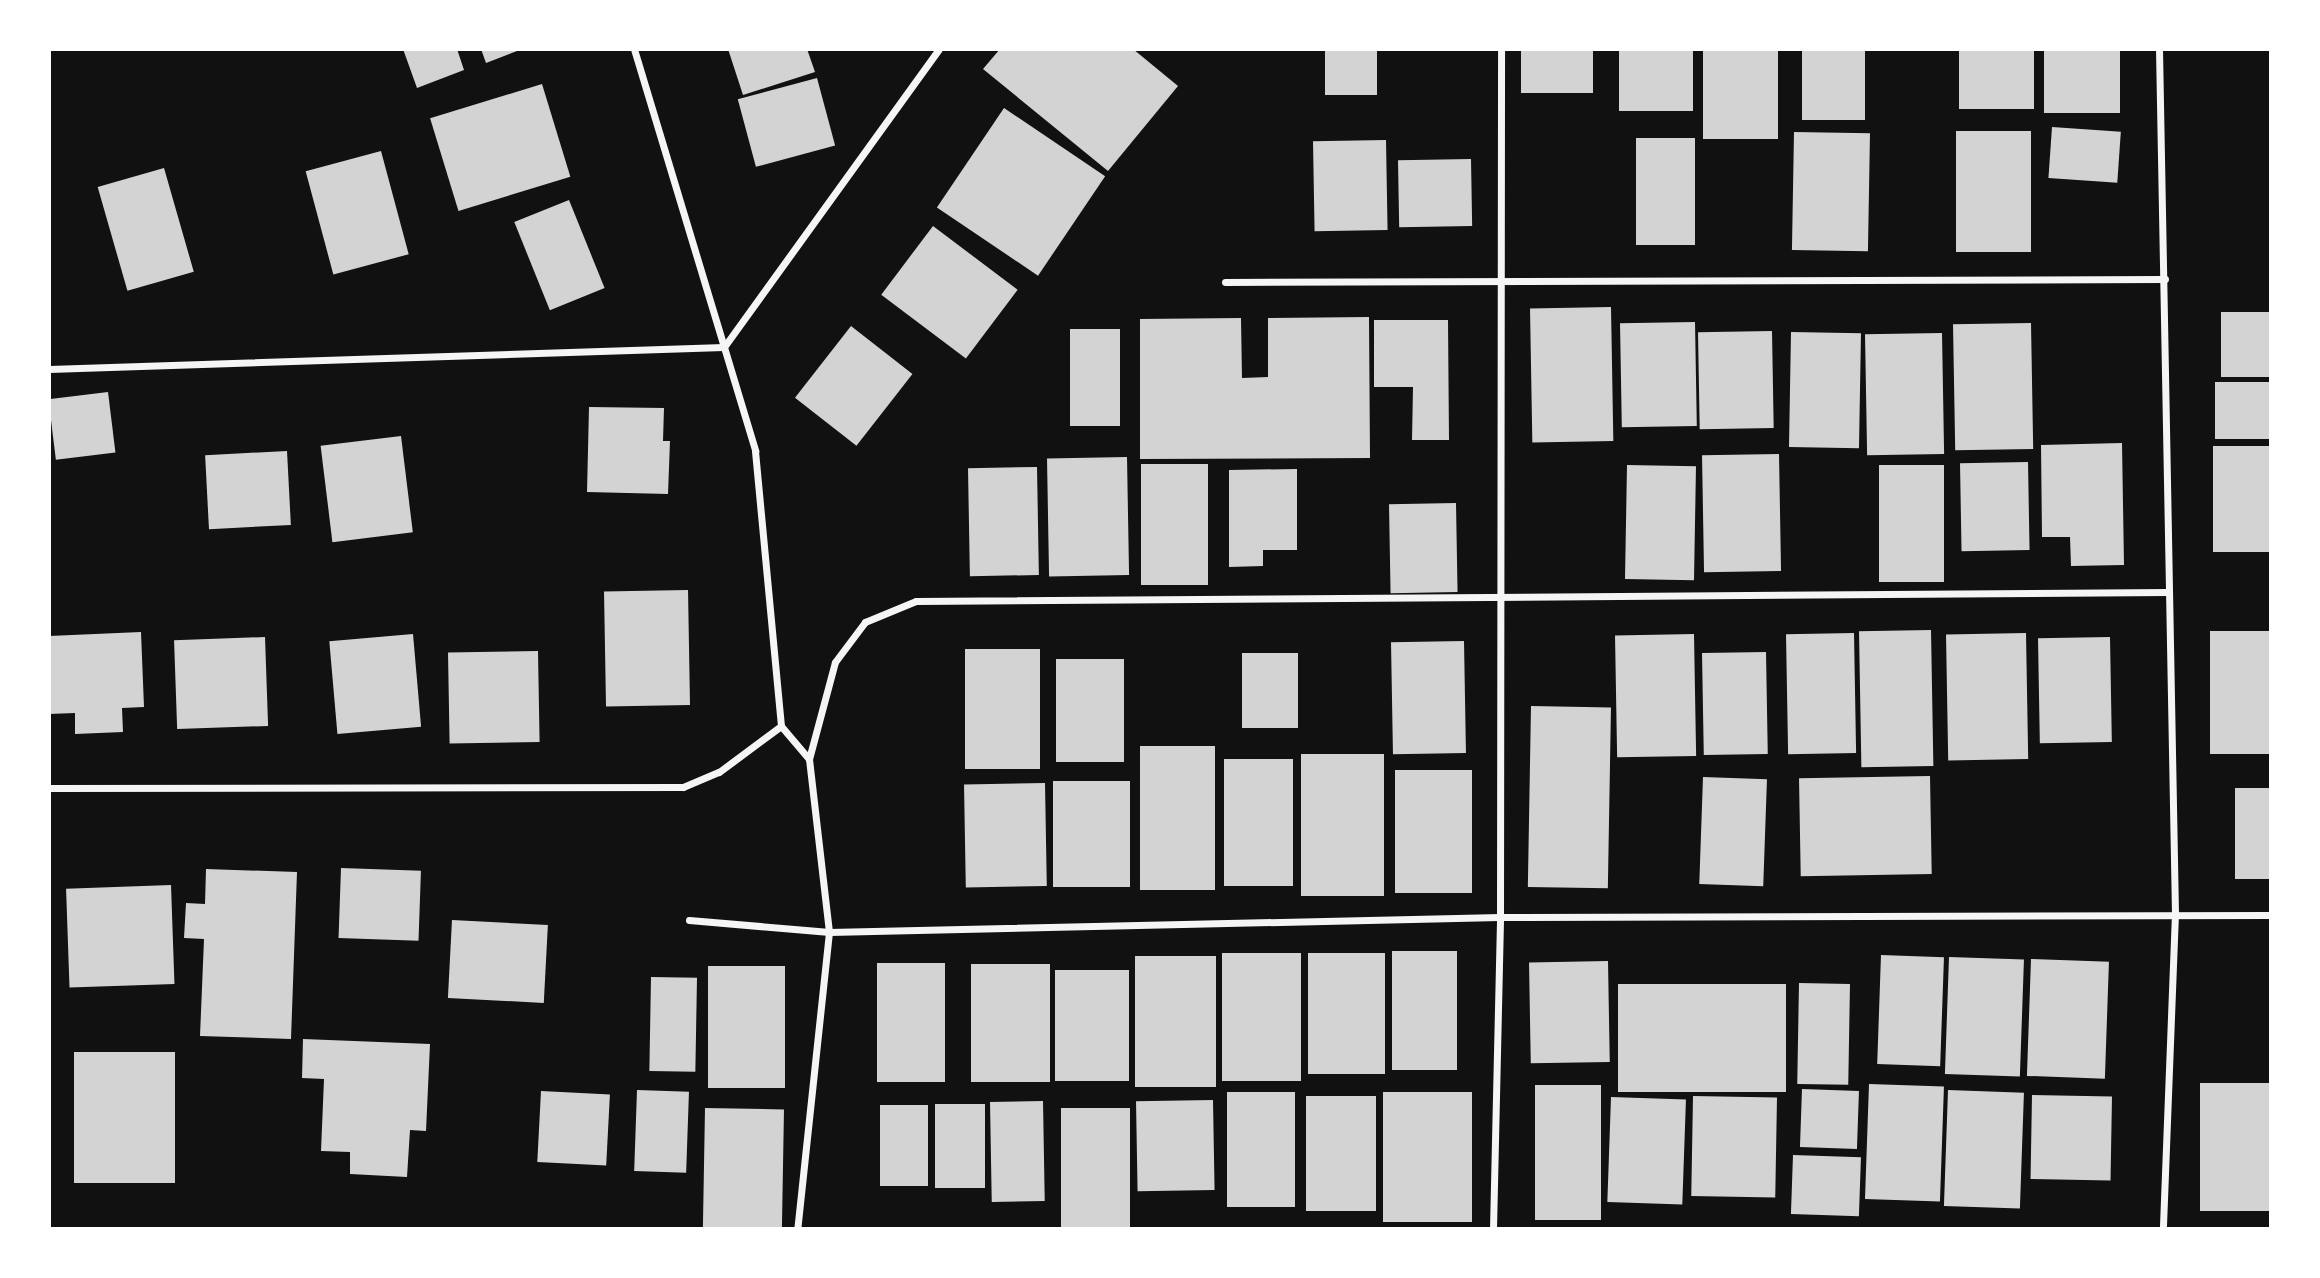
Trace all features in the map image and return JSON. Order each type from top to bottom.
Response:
[{"type":"street","points":[[634,49],[755,451],[780,726],[809,759]]},
{"type":"street","points":[[724,348],[939,49]]},
{"type":"street","points":[[1493,1229],[1500,917],[1501,49]]},
{"type":"street","points":[[2159,49],[2175,913],[2163,1229]]},
{"type":"street","points":[[1225,282],[2165,279]]},
{"type":"street","points":[[49,369],[724,348]]},
{"type":"street","points":[[797,1229],[829,932],[809,759],[835,662],[865,622],[916,601],[1500,599],[2168,592]]},
{"type":"street","points":[[49,788],[683,787],[719,772],[780,726]]},
{"type":"street","points":[[689,920],[829,932],[1500,917],[2175,913],[2271,915]]},
{"type":"building","points":[[403,49],[457,49],[464,70],[417,88]]},
{"type":"building","points":[[481,49],[522,49],[486,63]]},
{"type":"building","points":[[728,49],[807,49],[815,72],[743,95]]},
{"type":"building","points":[[1000,49],[1133,49],[1178,86],[1108,171],[983,69]]},
{"type":"building","points":[[1325,49],[1377,49],[1377,95],[1325,95]]},
{"type":"building","points":[[1521,49],[1593,49],[1593,93],[1521,93]]},
{"type":"building","points":[[1619,49],[1693,49],[1693,111],[1619,111]]},
{"type":"building","points":[[1703,49],[1778,49],[1778,139],[1703,139]]},
{"type":"building","points":[[1802,49],[1865,49],[1865,120],[1802,120]]},
{"type":"building","points":[[1959,49],[2034,49],[2034,109],[1959,109]]},
{"type":"building","points":[[2044,49],[2120,49],[2120,113],[2044,113]]},
{"type":"building","points":[[817,78],[835,146],[756,167],[738,99]]},
{"type":"building","points":[[542,84],[570,177],[458,211],[430,118]]},
{"type":"building","points":[[1004,108],[1105,176],[1038,276],[937,207]]},
{"type":"building","points":[[2052,127],[2121,132],[2117,183],[2048,178]]},
{"type":"building","points":[[1956,131],[2031,131],[2031,252],[1956,252]]},
{"type":"building","points":[[1794,132],[1870,133],[1868,251],[1792,250]]},
{"type":"building","points":[[1636,138],[1695,138],[1695,245],[1636,245]]},
{"type":"building","points":[[1386,140],[1388,230],[1315,231],[1313,141]]},
{"type":"building","points":[[381,151],[409,254],[333,275],[306,171]]},
{"type":"building","points":[[1471,159],[1472,226],[1399,227],[1398,160]]},
{"type":"building","points":[[164,168],[194,272],[127,291],[98,187]]},
{"type":"building","points":[[569,200],[605,288],[550,310],[514,222]]},
{"type":"building","points":[[933,226],[1018,290],[966,358],[881,295]]},
{"type":"building","points":[[1611,307],[1613,441],[1532,442],[1530,308]]},
{"type":"building","points":[[2221,312],[2271,312],[2271,377],[2221,377]]},
{"type":"building","points":[[1369,317],[1370,458],[1140,459],[1140,319],[1241,318],[1242,378],[1268,377],[1268,318]]},
{"type":"building","points":[[1374,320],[1448,320],[1449,440],[1412,440],[1413,387],[1374,387]]},
{"type":"building","points":[[1695,322],[1697,426],[1622,427],[1620,323]]},
{"type":"building","points":[[2031,323],[2033,449],[1955,450],[1953,324]]},
{"type":"building","points":[[851,326],[912,374],[856,446],[795,398]]},
{"type":"building","points":[[1070,329],[1120,329],[1120,426],[1070,426]]},
{"type":"building","points":[[1772,331],[1774,428],[1700,429],[1698,332]]},
{"type":"building","points":[[1791,332],[1861,333],[1859,448],[1789,447]]},
{"type":"building","points":[[1942,333],[1944,454],[1867,455],[1865,334]]},
{"type":"building","points":[[2215,382],[2271,382],[2271,439],[2215,439]]},
{"type":"building","points":[[108,392],[115,453],[56,460],[49,399]]},
{"type":"building","points":[[589,407],[664,408],[663,441],[670,441],[668,494],[587,492]]},
{"type":"building","points":[[401,436],[413,532],[332,542],[321,446]]},
{"type":"building","points":[[2122,443],[2124,565],[2071,566],[2070,537],[2042,537],[2041,445]]},
{"type":"building","points":[[2213,446],[2271,446],[2271,552],[2213,552]]},
{"type":"building","points":[[287,451],[291,525],[209,529],[205,455]]},
{"type":"building","points":[[1779,454],[1781,571],[1704,572],[1702,455]]},
{"type":"building","points":[[1127,457],[1129,575],[1049,576],[1047,458]]},
{"type":"building","points":[[2028,462],[2030,550],[1962,551],[1960,463]]},
{"type":"building","points":[[1141,464],[1208,464],[1208,585],[1141,585]]},
{"type":"building","points":[[1627,465],[1696,466],[1694,580],[1625,579]]},
{"type":"building","points":[[1879,465],[1944,465],[1944,582],[1879,582]]},
{"type":"building","points":[[1037,467],[1039,575],[970,576],[968,468]]},
{"type":"building","points":[[1297,469],[1297,550],[1263,550],[1263,566],[1229,567],[1229,470]]},
{"type":"building","points":[[1456,503],[1458,592],[1391,593],[1389,504]]},
{"type":"building","points":[[688,590],[690,705],[606,706],[604,591]]},
{"type":"building","points":[[1931,630],[1933,766],[1861,767],[1859,631]]},
{"type":"building","points":[[2210,631],[2271,631],[2271,754],[2210,754]]},
{"type":"building","points":[[141,632],[144,707],[122,708],[123,732],[75,734],[75,713],[49,714],[49,636]]},
{"type":"building","points":[[1854,633],[1856,753],[1788,754],[1786,634]]},
{"type":"building","points":[[2026,633],[2028,759],[1948,760],[1946,634]]},
{"type":"building","points":[[413,634],[421,727],[337,734],[329,641]]},
{"type":"building","points":[[1694,634],[1696,756],[1617,757],[1615,635]]},
{"type":"building","points":[[265,637],[268,726],[177,729],[174,640]]},
{"type":"building","points":[[2110,637],[2112,742],[2040,743],[2038,638]]},
{"type":"building","points":[[1464,641],[1466,753],[1393,754],[1391,642]]},
{"type":"building","points":[[965,649],[1040,649],[1040,769],[965,769]]},
{"type":"building","points":[[538,651],[540,742],[450,744],[448,653]]},
{"type":"building","points":[[1766,652],[1768,754],[1704,755],[1702,653]]},
{"type":"building","points":[[1242,653],[1298,653],[1298,728],[1242,728]]},
{"type":"building","points":[[1056,659],[1124,659],[1124,762],[1056,762]]},
{"type":"building","points":[[1531,706],[1611,707],[1608,888],[1528,887]]},
{"type":"building","points":[[1140,746],[1215,746],[1215,890],[1140,890]]},
{"type":"building","points":[[1301,754],[1384,754],[1384,896],[1301,896]]},
{"type":"building","points":[[1224,759],[1293,759],[1293,886],[1224,886]]},
{"type":"building","points":[[1395,770],[1472,770],[1472,893],[1395,893]]},
{"type":"building","points":[[1930,776],[1932,874],[1801,876],[1799,778]]},
{"type":"building","points":[[1703,777],[1767,779],[1763,886],[1699,884]]},
{"type":"building","points":[[1053,781],[1130,781],[1130,887],[1053,887]]},
{"type":"building","points":[[1045,783],[1047,886],[966,887],[964,784]]},
{"type":"building","points":[[2235,788],[2271,788],[2271,879],[2235,879]]},
{"type":"building","points":[[341,868],[421,871],[419,941],[339,938]]},
{"type":"building","points":[[206,869],[297,872],[291,1039],[200,1036],[204,939],[184,938],[186,903],[205,904]]},
{"type":"building","points":[[171,885],[174,984],[70,988],[66,889]]},
{"type":"building","points":[[452,920],[548,925],[544,1003],[448,998]]},
{"type":"building","points":[[1392,951],[1457,951],[1457,1070],[1392,1070]]},
{"type":"building","points":[[1222,953],[1301,953],[1301,1081],[1222,1081]]},
{"type":"building","points":[[1308,953],[1385,953],[1385,1074],[1308,1074]]},
{"type":"building","points":[[1881,955],[1944,957],[1940,1066],[1877,1064]]},
{"type":"building","points":[[1135,956],[1216,956],[1216,1087],[1135,1087]]},
{"type":"building","points":[[1949,957],[2024,960],[2020,1077],[1945,1074]]},
{"type":"building","points":[[2031,959],[2109,962],[2105,1079],[2027,1076]]},
{"type":"building","points":[[1608,961],[1610,1062],[1531,1063],[1529,962]]},
{"type":"building","points":[[877,963],[945,963],[945,1082],[877,1082]]},
{"type":"building","points":[[971,964],[1050,964],[1050,1082],[971,1082]]},
{"type":"building","points":[[708,966],[785,966],[785,1088],[708,1088]]},
{"type":"building","points":[[1055,970],[1129,970],[1129,1081],[1055,1081]]},
{"type":"building","points":[[651,977],[697,978],[695,1072],[649,1071]]},
{"type":"building","points":[[1799,983],[1850,984],[1848,1085],[1797,1084]]},
{"type":"building","points":[[1618,984],[1786,984],[1786,1092],[1618,1092]]},
{"type":"building","points":[[303,1039],[430,1044],[426,1131],[410,1130],[407,1177],[350,1174],[350,1152],[321,1151],[324,1079],[302,1078]]},
{"type":"building","points":[[74,1052],[175,1052],[175,1183],[74,1183]]},
{"type":"building","points":[[2200,1083],[2271,1083],[2271,1211],[2200,1211]]},
{"type":"building","points":[[1869,1084],[1944,1087],[1940,1202],[1865,1199]]},
{"type":"building","points":[[1535,1085],[1601,1085],[1601,1220],[1535,1220]]},
{"type":"building","points":[[1802,1089],[1859,1091],[1857,1149],[1800,1147]]},
{"type":"building","points":[[637,1090],[689,1092],[686,1173],[634,1171]]},
{"type":"building","points":[[1948,1090],[2024,1093],[2020,1209],[1944,1206]]},
{"type":"building","points":[[541,1091],[610,1095],[606,1166],[537,1162]]},
{"type":"building","points":[[1227,1092],[1295,1092],[1295,1207],[1227,1207]]},
{"type":"building","points":[[1383,1092],[1472,1092],[1472,1222],[1383,1222]]},
{"type":"building","points":[[2032,1095],[2112,1096],[2111,1180],[2031,1179]]},
{"type":"building","points":[[1306,1096],[1376,1096],[1376,1211],[1306,1211]]},
{"type":"building","points":[[1693,1096],[1777,1097],[1775,1197],[1691,1196]]},
{"type":"building","points":[[1611,1097],[1686,1100],[1682,1205],[1607,1202]]},
{"type":"building","points":[[1213,1100],[1215,1190],[1138,1191],[1136,1101]]},
{"type":"building","points":[[1043,1101],[1045,1201],[992,1202],[990,1102]]},
{"type":"building","points":[[935,1104],[985,1104],[985,1188],[935,1188]]},
{"type":"building","points":[[880,1105],[928,1105],[928,1186],[880,1186]]},
{"type":"building","points":[[705,1108],[784,1109],[782,1229],[703,1229]]},
{"type":"building","points":[[1061,1108],[1130,1108],[1130,1229],[1061,1229]]},
{"type":"building","points":[[1793,1155],[1861,1157],[1859,1216],[1791,1214]]}]
